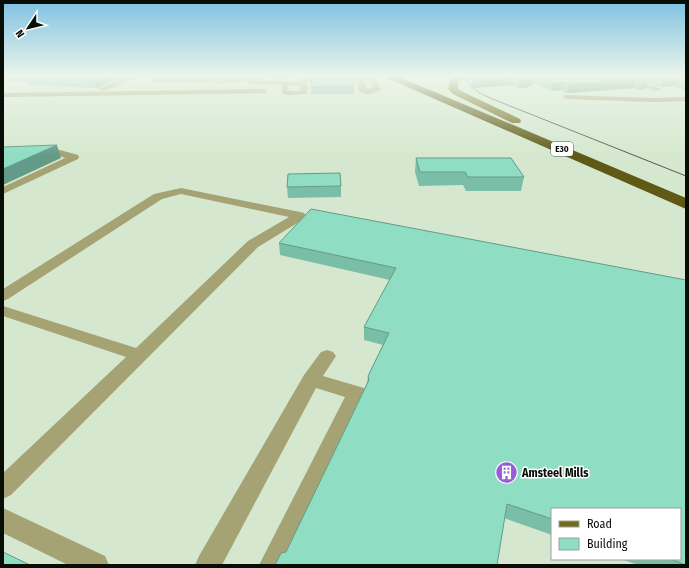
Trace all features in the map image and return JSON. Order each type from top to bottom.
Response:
[{"type":"highway","name":"E30","points":[[451,103],[686,204]]},
{"type":"highway","name":"E30","points":[[471,103],[686,192]]},
{"type":"main road","points":[[478,103],[516,121]]},
{"type":"lane","points":[[3,155],[60,153],[74,156],[3,191]]},
{"type":"lane","points":[[3,296],[158,196],[181,191],[300,216],[252,244],[3,488]]},
{"type":"lane","points":[[3,311],[139,355]]},
{"type":"lane","points":[[208,565],[311,380],[327,356]]},
{"type":"lane","points":[[272,565],[357,393],[311,380]]},
{"type":"lane","points":[[3,520],[96,565]]},
{"type":"building","points":[[57,145],[3,169],[3,147]]},
{"type":"building","points":[[416,158],[511,158],[524,177],[468,177],[465,172],[420,172]]},
{"type":"building","points":[[340,173],[341,186],[287,187],[288,174]]},
{"type":"building","points":[[311,209],[686,280],[686,565],[673,560],[681,560],[681,508],[551,508],[551,519],[507,504],[497,565],[275,565],[281,553],[286,552],[369,380],[368,376],[389,333],[364,327],[396,268],[279,243]]},
{"type":"building","points":[[3,552],[30,565],[3,565]]},
{"type":"tram line","points":[[501,103],[686,176]]},
{"type":"place","name":"Amsteel Mills","points":[[507,473]]}]
